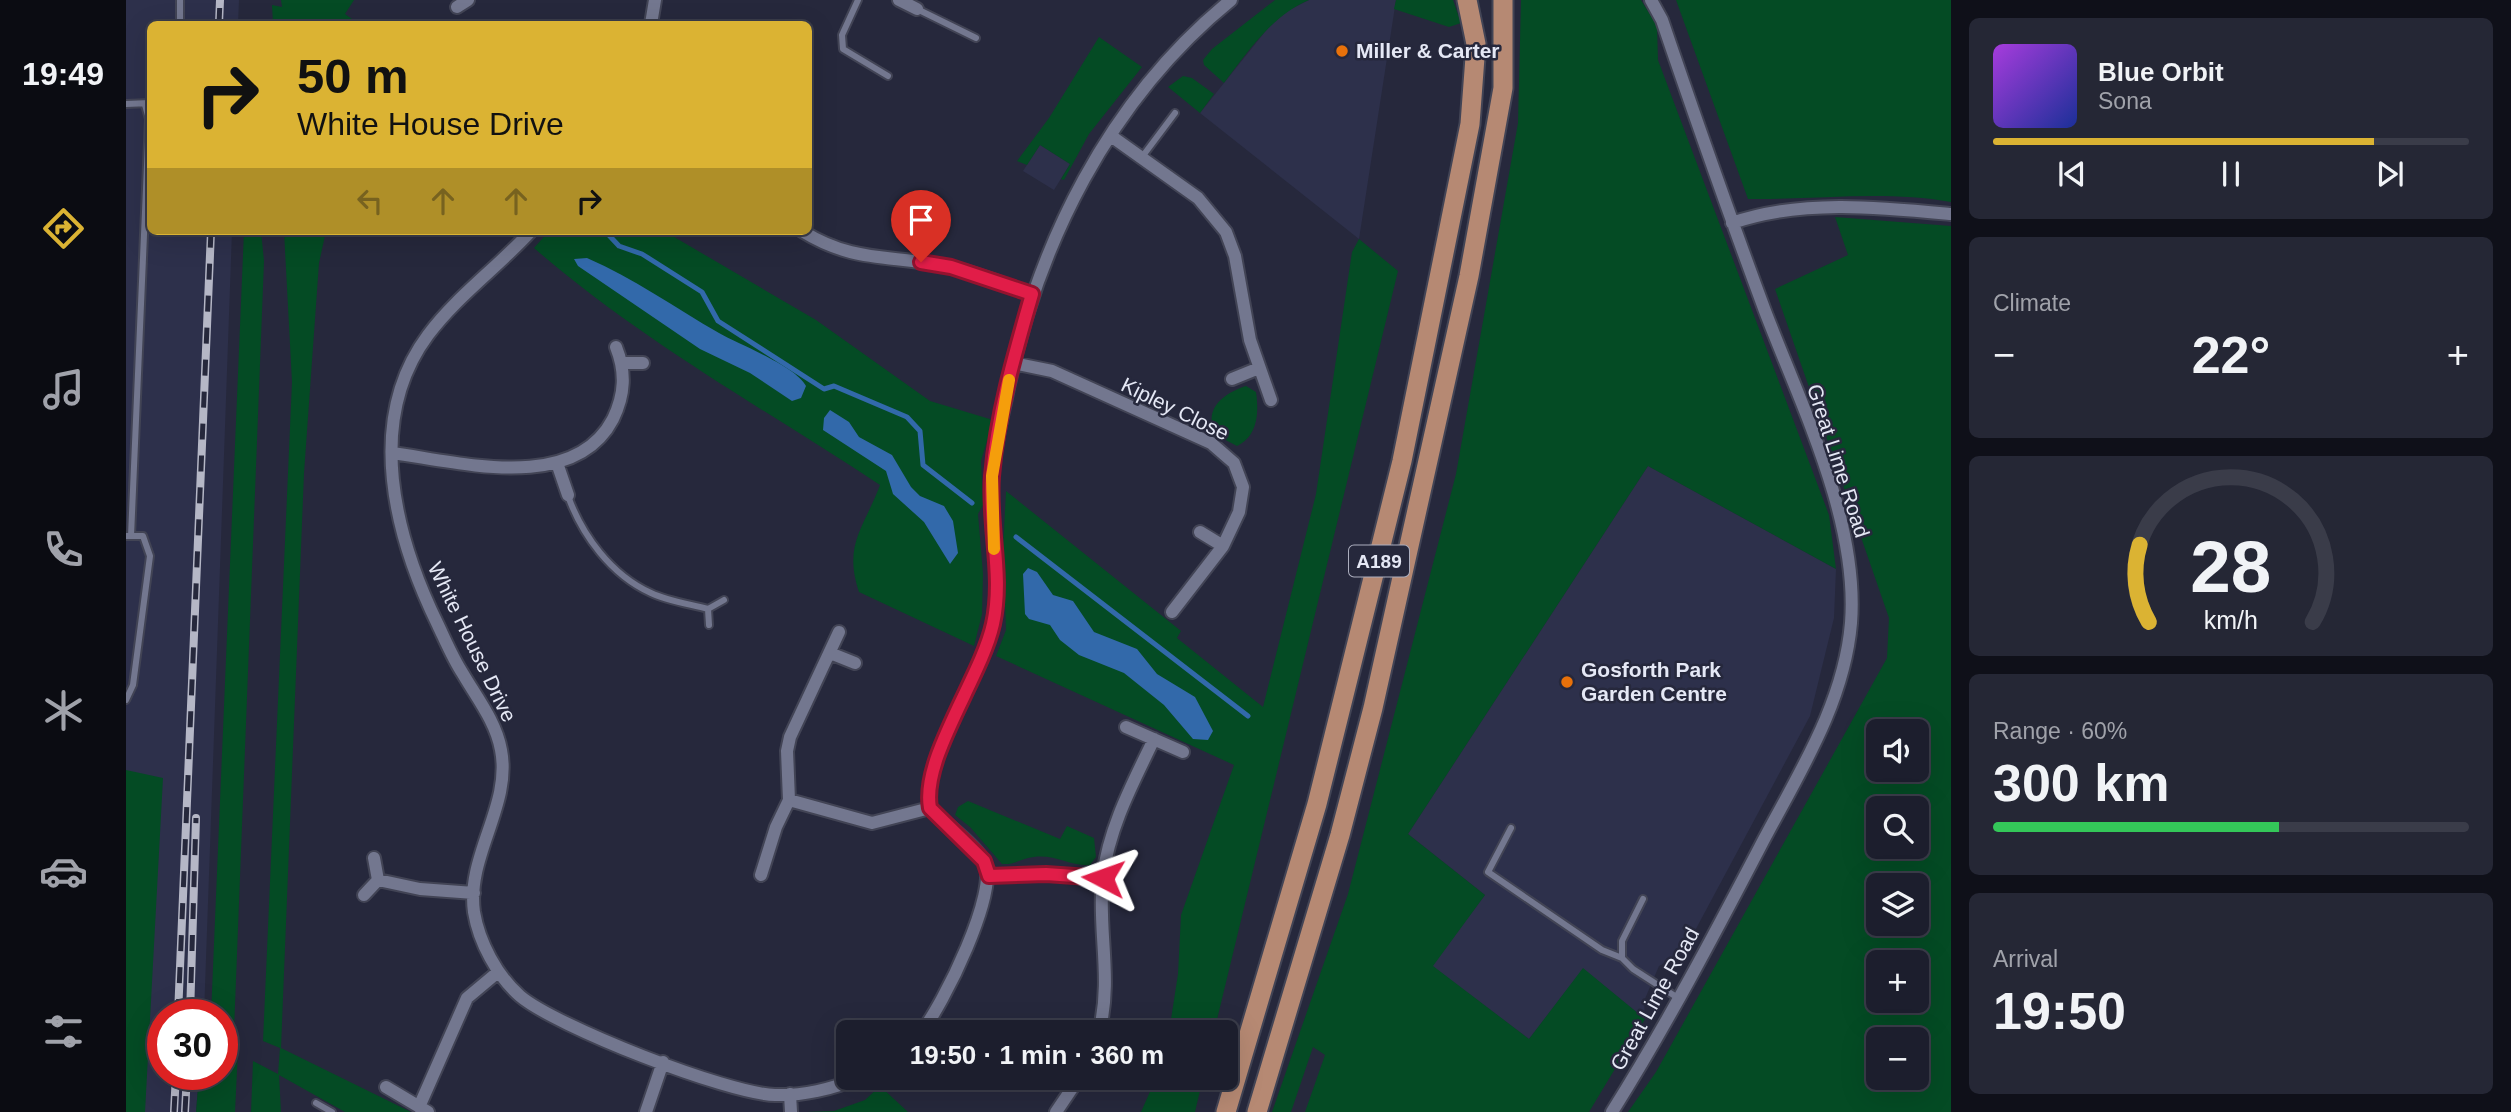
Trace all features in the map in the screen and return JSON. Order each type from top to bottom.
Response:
[{"type":"main road","name":"A189","points":[[1226,1112],[1317,804],[1402,461],[1470,124],[1476,44],[1467,0]]},
{"type":"main road","name":"A189","points":[[1257,1112],[1339,835],[1373,708],[1466,290],[1503,88],[1503,0]]},
{"type":"street","points":[[651,21],[656,0]]},
{"type":"street","points":[[900,0],[917,9]]},
{"type":"street","points":[[930,1020],[940,1006],[958,968],[989,876],[984,861],[930,808],[928,796],[934,768],[984,656],[993,624],[996,574],[992,476],[1013,363],[1032,294],[1069,207],[1111,136],[1214,6],[1231,0]]},
{"type":"street","name":"Great Lime Road","points":[[1612,1112],[1680,999],[1831,707],[1844,665],[1851,621],[1847,548],[1834,497],[1732,223],[1662,20],[1651,0]]},
{"type":"street","points":[[1111,136],[1198,198],[1226,232],[1235,256],[1250,340],[1271,400]]},
{"type":"street","points":[[1732,223],[1779,212],[1866,206],[1951,214]]},
{"type":"street","name":"White House Drive","points":[[527,235],[449,312],[417,350],[404,375],[398,396],[391,453],[398,514],[418,581],[460,670],[492,723],[501,750],[503,773],[478,863],[474,893],[474,913],[486,948],[498,972],[518,995],[538,1010],[663,1062],[717,1083],[750,1092],[790,1094],[836,1085]]},
{"type":"street","points":[[808,235],[826,246],[854,256],[951,267],[1032,294]]},
{"type":"street","points":[[391,453],[489,466],[557,463],[584,452],[604,435],[622,396],[622,363],[616,347]]},
{"type":"street","points":[[622,363],[643,363]]},
{"type":"street","name":"Kipley Close","points":[[1013,363],[1052,371],[1211,443],[1224,452],[1241,476],[1243,500],[1223,546],[1172,612]]},
{"type":"street","points":[[1232,379],[1259,368]]},
{"type":"street","points":[[557,463],[568,495]]},
{"type":"street","points":[[1200,533],[1223,546]]},
{"type":"street","points":[[761,875],[776,827],[789,800],[787,751],[790,737],[839,632]]},
{"type":"street","points":[[830,653],[855,663]]},
{"type":"street","points":[[1126,727],[1183,752]]},
{"type":"street","points":[[1100,1020],[1105,984],[1103,878],[1119,812],[1153,739]]},
{"type":"street","points":[[789,800],[872,823],[930,808]]},
{"type":"street","points":[[374,858],[378,880]]},
{"type":"street","points":[[989,876],[1046,874],[1103,878]]},
{"type":"street","points":[[378,880],[419,889],[474,893]]},
{"type":"street","points":[[364,895],[378,880]]},
{"type":"street","points":[[386,1087],[424,1109],[467,998],[498,972]]},
{"type":"street","points":[[646,1112],[663,1062]]},
{"type":"street","points":[[1056,1112],[1071,1090]]},
{"type":"street","points":[[790,1094],[791,1112]]},
{"type":"lane","points":[[180,0],[180,21]]},
{"type":"lane","points":[[858,0],[842,35],[844,49],[888,76]]},
{"type":"lane","points":[[917,9],[976,38]]},
{"type":"lane","points":[[126,104],[147,104]]},
{"type":"lane","points":[[1142,157],[1175,113]]},
{"type":"lane","points":[[126,700],[133,685],[150,556],[143,536],[128,536],[147,158]]},
{"type":"lane","points":[[568,495],[590,540],[627,578],[650,592],[708,609],[724,600]]},
{"type":"lane","points":[[708,609],[709,625]]},
{"type":"lane","points":[[1511,828],[1489,872],[1602,950],[1622,958],[1633,970],[1680,999]]},
{"type":"lane","points":[[1622,958],[1622,942],[1643,899]]},
{"type":"lane","points":[[316,1102],[332,1112]]},
{"type":"shaded area","points":[[126,0],[239,0],[238,21],[147,21],[147,235],[232,235],[205,999],[147,999],[147,1090],[198,1090],[196,1112],[126,1112]]},
{"type":"shaded area","points":[[1309,0],[1396,0],[1359,239],[1200,113],[1268,28],[1287,11]]},
{"type":"shaded area","points":[[1040,145],[1070,164],[1054,190],[1023,171]]},
{"type":"shaded area","name":"Gosforth Park Garden Centre","points":[[1648,466],[1836,569],[1834,618],[1810,716],[1683,953],[1659,966],[1644,1001],[1645,1019],[1583,969],[1529,1039],[1432,966],[1485,895],[1408,834]]},
{"type":"green space","points":[[281,0],[354,0],[345,14],[355,21],[273,21],[272,5],[282,7]]},
{"type":"green space","points":[[1275,0],[1309,0],[1283,15],[1272,25],[1224,83],[1204,65],[1203,60],[1212,49]]},
{"type":"green space","points":[[1396,0],[1453,0],[1461,23],[1449,27],[1394,9]]},
{"type":"green space","points":[[1521,0],[1641,0],[1657,26],[1658,60],[1829,515],[1836,569],[1648,466],[1408,834],[1485,895],[1433,966],[1529,1039],[1583,968],[1645,1019],[1589,1112],[1305,1112],[1325,1055],[1313,1047],[1291,1112],[1272,1112],[1348,894],[1456,474],[1518,123]]},
{"type":"green space","points":[[1676,0],[1951,0],[1951,202],[1875,196],[1748,199]]},
{"type":"green space","points":[[1099,37],[1142,67],[1089,134],[1064,180],[1061,179],[1070,164],[1040,145],[1027,165],[1017,161],[1049,118]]},
{"type":"green space","points":[[1183,76],[1192,78],[1214,94],[1200,113],[1168,87]]},
{"type":"green space","points":[[1835,217],[1951,226],[1951,1112],[1628,1112],[1656,1072],[1887,658],[1889,618],[1775,289],[1848,255]]},
{"type":"green space","points":[[244,235],[261,235],[264,261],[235,999],[212,999]]},
{"type":"green space","points":[[284,235],[325,235],[319,263],[304,473],[281,1048],[411,1112],[345,1112],[279,1075],[281,1112],[251,1112],[253,1061],[278,1074],[280,1048],[263,1041],[292,382]]},
{"type":"green space","points":[[545,235],[671,235],[816,320],[930,401],[993,420],[981,461],[983,505],[978,514],[983,574],[982,614],[974,646],[859,592],[853,561],[854,548],[880,485],[659,343],[616,313],[534,248]]},
{"type":"green space","points":[[1359,239],[1398,271],[1217,1020],[1171,1020],[1178,974],[1181,915],[1234,765],[996,656],[1006,630],[1003,550],[1006,491],[1181,631],[1177,638],[1263,707],[1316,494],[1352,252]]},
{"type":"green space","points":[[1246,386],[1256,392],[1256,423],[1249,436],[1237,446],[1216,435],[1212,417],[1223,398]]},
{"type":"green space","points":[[126,770],[163,778],[151,999],[147,999],[145,1112],[126,1112]]},
{"type":"green space","points":[[968,801],[1060,839],[1067,826],[1094,838],[1096,857],[1090,865],[1042,857],[1002,864],[970,827],[955,815],[958,807]]},
{"type":"green space","points":[[198,1090],[236,1090],[235,1112],[196,1112]]},
{"type":"green space","points":[[876,1090],[884,1090],[908,1112],[806,1112],[834,1111],[865,1100]]},
{"type":"green space","points":[[1151,1090],[1200,1090],[1195,1112],[1141,1112]]},
{"type":"water","points":[[587,258],[791,371],[806,386],[801,398],[792,401],[750,373],[700,349],[578,266],[574,259]]},
{"type":"water","points":[[830,410],[849,422],[859,437],[892,455],[911,487],[920,496],[944,506],[953,521],[958,553],[950,564],[924,522],[893,494],[886,471],[823,430],[824,418]]},
{"type":"water","points":[[1028,568],[1037,572],[1053,595],[1073,601],[1094,632],[1137,649],[1157,674],[1195,697],[1213,731],[1208,740],[1193,739],[1164,705],[1124,673],[1079,655],[1060,640],[1050,625],[1029,619],[1025,614],[1023,574]]},
{"type":"waterway","points":[[609,235],[619,246],[642,254],[702,292],[718,321],[824,389],[834,386],[907,417],[920,431],[923,465],[972,503]]},
{"type":"waterway","points":[[1016,537],[1248,716]]},
{"type":"railway","points":[[219,21],[220,0]]},
{"type":"railway","points":[[179,999],[211,235]]},
{"type":"railway","points":[[190,999],[196,818]]},
{"type":"railway","points":[[174,1112],[175,1090]]},
{"type":"railway","points":[[185,1112],[186,1090]]},
{"type":"slow traffic","points":[[994,549],[992,476],[1009,380]]},
{"type":"place","name":"Miller & Carter","points":[[1342,51]]},
{"type":"place","name":"Gosforth Park Garden Centre","points":[[1567,682]]},
{"type":"route","points":[[921,262],[951,267],[1032,294],[1013,363],[992,476],[996,574],[993,624],[984,656],[934,768],[928,796],[930,808],[984,861],[989,876],[1046,874],[1103,878]]}]
